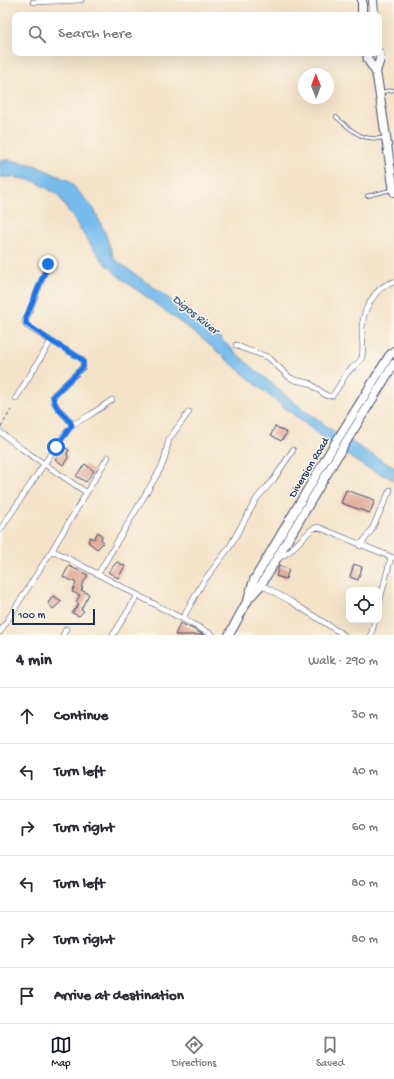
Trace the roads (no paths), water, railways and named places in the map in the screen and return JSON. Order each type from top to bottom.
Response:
[{"type":"highway","points":[[362,0],[362,12]]},
{"type":"highway","points":[[373,0],[374,12]]},
{"type":"highway","points":[[367,56],[368,60],[376,72],[380,92],[394,190]]},
{"type":"highway","points":[[376,72],[380,56]]},
{"type":"highway","name":"Diversion Road","points":[[229,635],[257,582],[350,426],[389,356],[394,351]]},
{"type":"highway","name":"Diversion Road","points":[[350,426],[394,364]]},
{"type":"highway","name":"Diversion Road","points":[[257,582],[275,561],[334,452]]},
{"type":"street","points":[[32,2],[82,0]]},
{"type":"street","points":[[48,264],[25,322],[27,326],[83,361],[83,367],[53,396],[54,405],[72,425]]},
{"type":"street","points":[[236,345],[268,357],[289,377],[309,383],[327,396],[332,396],[347,373],[361,358],[363,347],[363,320],[373,297],[378,290],[385,285],[394,282]]},
{"type":"street","points":[[16,398],[51,341]]},
{"type":"street","points":[[0,530],[72,425],[112,400]]},
{"type":"street","points":[[98,574],[161,468],[169,439],[189,412]]},
{"type":"street","points":[[0,431],[86,492]]},
{"type":"street","points":[[183,618],[203,582],[229,548],[254,503],[274,479],[293,450]]},
{"type":"street","points":[[0,632],[108,457]]},
{"type":"street","points":[[360,546],[371,531],[390,490]]},
{"type":"street","points":[[275,561],[290,551],[315,528],[321,528],[360,546],[392,558],[382,593]]},
{"type":"street","points":[[52,550],[213,635]]},
{"type":"street","points":[[257,582],[344,635]]},
{"type":"street","points":[[113,635],[138,595]]},
{"type":"street","points":[[371,635],[374,623]]},
{"type":"street","points":[[63,635],[66,629]]},
{"type":"lane","points":[[380,92],[394,90]]},
{"type":"lane","points":[[336,117],[359,135],[373,140],[386,138]]},
{"type":"lane","points":[[367,196],[394,190]]},
{"type":"water","points":[[0,160],[10,160],[34,165],[69,181],[94,209],[106,235],[114,259],[203,323],[246,362],[306,412],[327,427],[384,462],[394,466],[394,480],[363,466],[328,442],[260,388],[199,336],[117,275],[102,260],[90,244],[58,195],[35,181],[13,177],[0,177]]},
{"type":"water label","name":"Digos River","points":[[196,314]]}]
